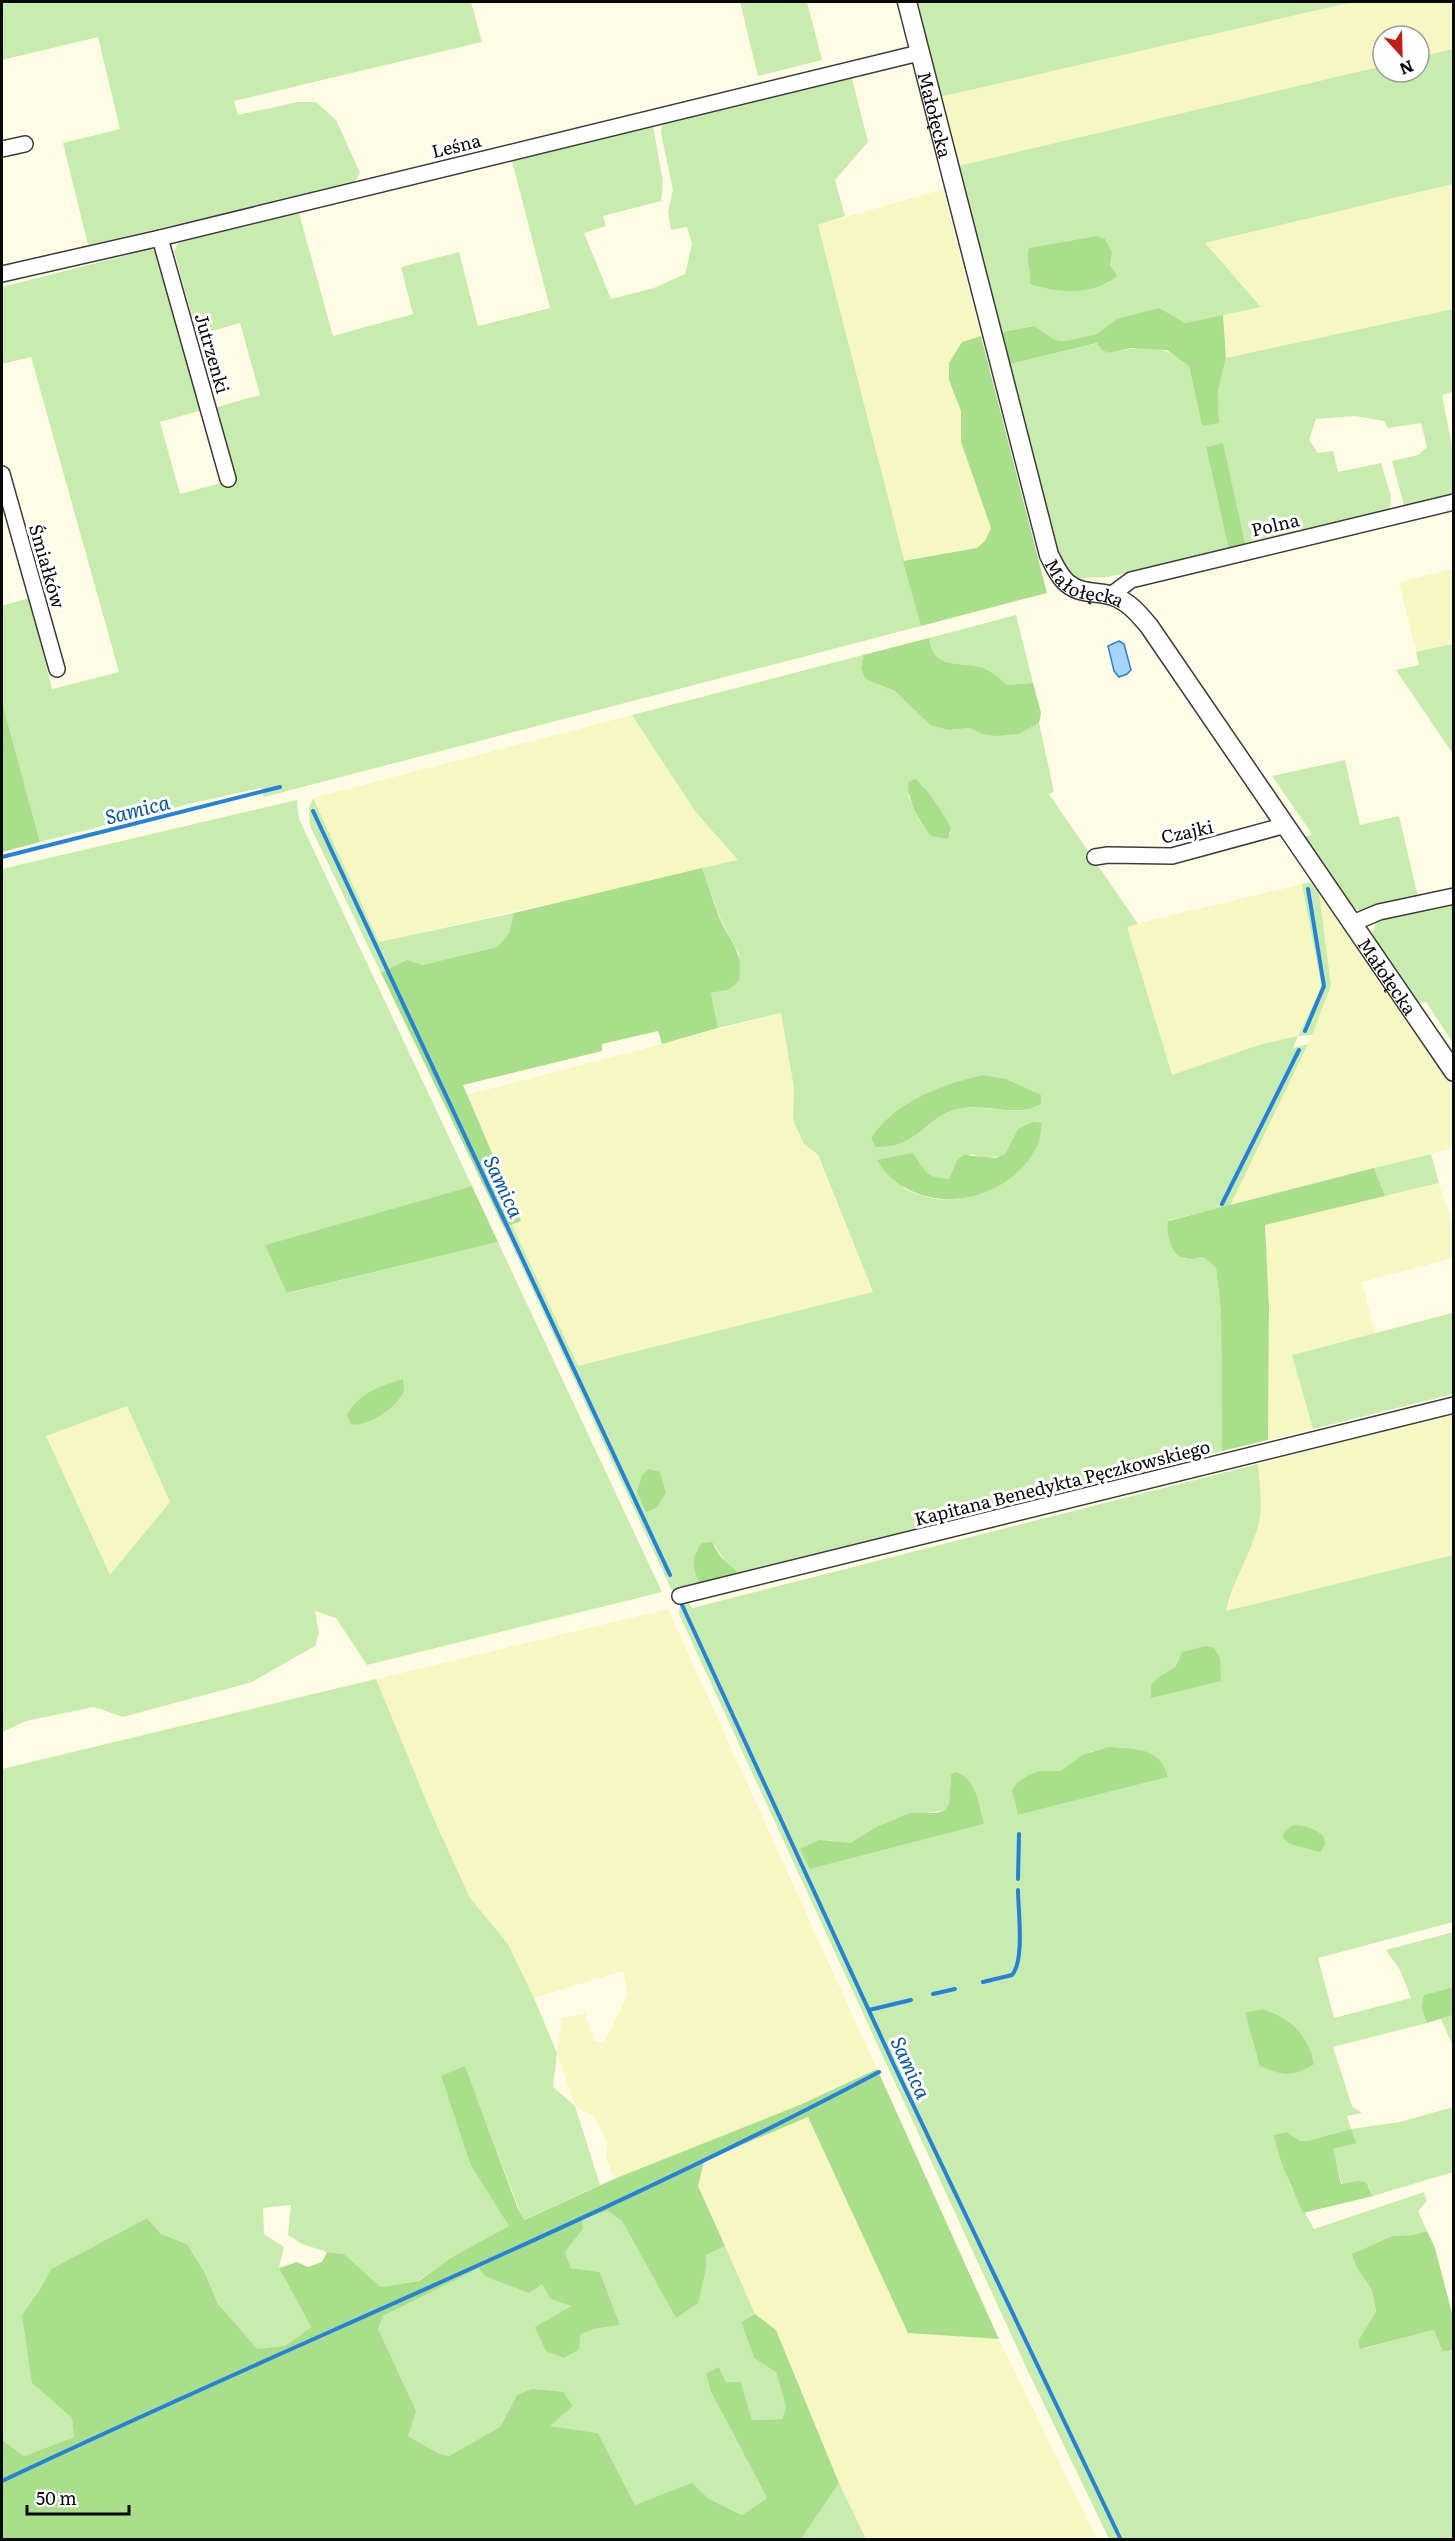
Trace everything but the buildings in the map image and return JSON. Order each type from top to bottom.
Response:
[{"type":"street","name":"Małołęcka","points":[[907,2],[1046,546],[1056,567],[1067,583],[1083,591],[1111,595],[1131,606],[1149,626],[1454,1072]]},
{"type":"street","name":"Leśna","points":[[2,274],[160,238],[919,53]]},
{"type":"street","points":[[2,149],[26,144]]},
{"type":"street","name":"Jutrzenki","points":[[160,238],[228,479]]},
{"type":"street","name":"Śmiałków","points":[[2,474],[57,669]]},
{"type":"street","name":"Polna","points":[[1111,595],[1131,580],[1454,502]]},
{"type":"street","name":"Czajki","points":[[1095,857],[1108,855],[1172,856],[1286,825]]},
{"type":"street","points":[[1353,923],[1379,912],[1454,896]]},
{"type":"street","name":"Kapitana Benedykta Pęczkowskiego","points":[[680,1596],[1454,1405]]},
{"type":"green space","points":[[2,2],[471,2],[482,42],[234,101],[238,115],[298,102],[316,102],[336,120],[360,173],[354,183],[88,245],[63,143],[120,129],[98,37],[2,60]]},
{"type":"green space","points":[[740,2],[807,2],[822,60],[758,76]]},
{"type":"green space","points":[[918,2],[1353,2],[940,97]]},
{"type":"green space","points":[[1353,2],[1453,2],[1453,49],[1431,54],[1431,24],[1371,24],[1371,69],[958,166],[940,97]]},
{"type":"green space","points":[[1453,49],[1453,184],[1205,243],[1261,307],[1185,323],[1174,318],[1065,341],[1055,340],[1033,326],[1001,332],[958,166],[1371,69],[1371,84],[1431,84],[1431,54]],"holes":[[[1096,236],[1112,253],[1110,265],[1114,273],[1108,283],[1088,288],[1049,289],[1029,284],[1027,257],[1029,248]]]},
{"type":"green space","points":[[851,74],[868,142],[835,180],[845,216],[818,225],[921,626],[264,797],[261,788],[40,842],[2,702],[2,606],[29,598],[52,689],[119,672],[31,357],[2,364],[2,287],[151,249],[159,253],[202,410],[160,422],[180,494],[236,479],[217,407],[260,395],[240,323],[197,335],[174,251],[178,243],[299,213],[333,336],[413,314],[401,267],[459,252],[478,326],[550,308],[512,161],[514,156],[652,120],[663,182],[661,201],[603,216],[606,226],[584,233],[611,299],[654,288],[685,274],[692,244],[687,227],[671,230],[668,211],[673,190],[661,133],[664,119]]},
{"type":"green space","points":[[1453,184],[1453,309],[1226,358],[1223,315],[1261,306],[1204,243]]},
{"type":"green space","points":[[943,189],[981,336],[962,342],[949,380],[961,411],[961,442],[991,528],[985,541],[977,548],[903,561],[818,225]]},
{"type":"green space","points":[[1096,236],[1105,239],[1112,253],[1110,265],[1117,276],[1097,287],[1075,291],[1063,291],[1029,284],[1027,257],[1029,248]]},
{"type":"green space","points":[[1159,308],[1185,323],[1223,315],[1226,358],[1218,391],[1219,423],[1202,426],[1189,366],[1167,350],[1131,348],[1109,353],[1102,350],[1097,343],[1010,364],[1001,332],[1034,326],[1055,340],[1065,341],[1097,334],[1117,319]]},
{"type":"green space","points":[[1453,309],[1453,392],[1442,395],[1453,451],[1453,498],[1405,509],[1392,461],[1418,455],[1427,447],[1421,423],[1388,428],[1384,421],[1355,416],[1316,419],[1309,440],[1318,453],[1333,451],[1338,472],[1381,463],[1391,496],[1389,513],[1246,547],[1223,444],[1206,447],[1229,551],[1107,577],[1078,578],[1067,570],[1057,555],[1010,364],[1098,343],[1109,353],[1142,348],[1161,349],[1189,366],[1202,426],[1219,422],[1218,391],[1226,358]]},
{"type":"green space","points":[[981,336],[1047,593],[921,626],[903,561],[977,548],[985,541],[991,528],[961,442],[961,411],[949,380],[949,363],[962,342]]},
{"type":"green space","points":[[1223,443],[1246,547],[1229,551],[1206,447]]},
{"type":"green space","points":[[1453,569],[1453,644],[1416,652],[1399,582]]},
{"type":"green space","points":[[1016,615],[1033,683],[1007,685],[983,668],[942,660],[932,649],[929,638]]},
{"type":"green space","points":[[929,638],[936,656],[942,660],[983,668],[1007,685],[1033,683],[1041,713],[1039,723],[1019,734],[997,736],[982,734],[970,728],[949,730],[940,728],[930,725],[895,691],[865,679],[861,668],[863,655]]},
{"type":"green space","points":[[1454,644],[1453,754],[1396,670],[1419,665],[1416,652]]},
{"type":"green space","points":[[863,655],[861,668],[865,679],[895,691],[930,725],[949,730],[970,728],[982,734],[1019,734],[1039,723],[1054,792],[1049,794],[1138,924],[1127,927],[1172,1075],[1262,1044],[1298,1036],[1293,1048],[1308,1044],[1230,1206],[1169,1220],[1168,1231],[1176,1251],[1184,1259],[1203,1257],[1216,1268],[1221,1312],[1222,1451],[739,1579],[715,1545],[696,1550],[694,1570],[704,1588],[672,1591],[504,1228],[512,1225],[578,1366],[873,1292],[818,1155],[804,1144],[793,1120],[794,1088],[781,1013],[718,1028],[711,993],[728,990],[739,954],[720,918],[702,868],[738,860],[695,811],[632,715]],"holes":[[[921,783],[944,816],[951,834],[931,836],[919,820],[908,796]],[[983,1075],[1001,1079],[1021,1087],[1041,1104],[1011,1111],[958,1109],[938,1118],[902,1143],[875,1147],[871,1138],[893,1114],[921,1096],[952,1083]],[[1018,1129],[1014,1175],[973,1195],[947,1199],[933,1198],[903,1188],[918,1160],[930,1175],[949,1179],[957,1160],[972,1154],[989,1158],[1005,1154]]]},
{"type":"green space","points":[[2,702],[40,842],[2,852]]},
{"type":"green space","points":[[632,715],[695,811],[739,861],[379,942],[313,798]]},
{"type":"green space","points":[[1345,760],[1360,825],[1399,816],[1418,897],[1363,911],[1349,907],[1302,837],[1313,835],[1272,776]]},
{"type":"green space","points":[[915,779],[930,795],[949,824],[951,829],[948,839],[931,836],[918,817],[908,790],[908,782]]},
{"type":"green space","points":[[313,798],[379,942],[514,913],[509,933],[497,947],[381,973],[310,826],[309,808]]},
{"type":"green space","points":[[297,800],[299,819],[472,1186],[265,1245],[288,1293],[498,1242],[662,1592],[367,1665],[336,1618],[315,1611],[319,1632],[315,1646],[252,1682],[123,1717],[94,1707],[26,1721],[2,1732],[2,869]],"holes":[[[127,1406],[170,1502],[110,1575],[46,1436]]]},
{"type":"green space","points":[[702,868],[719,917],[740,963],[738,982],[728,990],[711,993],[718,1028],[662,1044],[658,1031],[602,1044],[602,1051],[463,1085],[521,1221],[504,1228],[381,973],[407,960],[422,965],[497,947],[509,933],[514,913]]},
{"type":"green space","points":[[1314,882],[1319,893],[1331,985],[1312,1035],[1298,1036],[1321,984],[1302,884]]},
{"type":"green space","points":[[1302,884],[1321,984],[1298,1036],[1262,1044],[1172,1076],[1126,926]]},
{"type":"green space","points":[[1319,893],[1453,1089],[1453,1148],[1230,1206],[1308,1044],[1331,985]]},
{"type":"green space","points":[[1453,902],[1453,1043],[1426,1002],[1416,1004],[1371,938],[1376,921]]},
{"type":"green space","points":[[781,1013],[794,1088],[793,1120],[804,1144],[817,1155],[873,1293],[578,1366],[512,1225],[520,1222],[466,1095]]},
{"type":"green space","points":[[983,1075],[1006,1079],[1041,1095],[1041,1104],[1021,1110],[979,1107],[958,1109],[938,1118],[902,1143],[875,1147],[871,1138],[881,1125],[906,1104],[936,1089]]},
{"type":"green space","points":[[1033,1122],[1042,1123],[1040,1137],[1037,1146],[1023,1166],[1005,1182],[983,1193],[960,1198],[936,1198],[914,1192],[893,1179],[877,1160],[913,1153],[930,1175],[949,1179],[957,1160],[964,1155],[995,1158],[1005,1154],[1018,1129]]},
{"type":"green space","points":[[1431,1154],[1439,1183],[1385,1196],[1374,1168]]},
{"type":"green space","points":[[1374,1168],[1385,1196],[1265,1225],[1269,1307],[1268,1440],[1222,1451],[1221,1312],[1216,1268],[1203,1257],[1186,1259],[1179,1256],[1172,1248],[1168,1236],[1168,1221]]},
{"type":"green space","points":[[1439,1183],[1454,1229],[1453,1258],[1362,1282],[1375,1333],[1292,1355],[1313,1429],[1268,1440],[1269,1307],[1265,1224]]},
{"type":"green space","points":[[472,1186],[498,1242],[287,1293],[265,1245]]},
{"type":"green space","points":[[1452,1313],[1453,1394],[1313,1429],[1292,1355]]},
{"type":"green space","points":[[403,1379],[403,1393],[394,1405],[372,1420],[351,1424],[347,1415],[358,1401],[378,1388]]},
{"type":"green space","points":[[127,1406],[170,1502],[110,1576],[45,1436]]},
{"type":"green space","points":[[1453,1413],[1453,1555],[1226,1612],[1236,1580],[1256,1533],[1261,1507],[1258,1464]]},
{"type":"green space","points":[[1258,1464],[1260,1516],[1226,1611],[1453,1555],[1453,1922],[1318,1958],[1334,2018],[1411,1998],[1400,1970],[1386,1950],[1453,1932],[1453,1987],[1424,1995],[1422,2009],[1427,2023],[1333,2047],[1352,2106],[1362,2113],[1347,2116],[1351,2129],[1307,2141],[1300,2141],[1287,2132],[1273,2135],[1290,2185],[1314,2229],[1424,2192],[1427,2201],[1418,2211],[1427,2231],[1393,2236],[1357,2268],[1372,2290],[1376,2313],[1358,2341],[1361,2349],[1434,2330],[1451,2351],[1453,2350],[1453,2539],[1109,2539],[1027,2369],[679,1614],[680,1606],[687,1600],[692,1608]],"holes":[[[1220,1658],[1220,1681],[1157,1678],[1175,1667],[1178,1659]],[[1092,1751],[1168,1777],[1018,1815],[1014,1799],[1040,1771],[1061,1771]],[[951,1776],[976,1795],[984,1824],[810,1869],[829,1840],[842,1844],[850,1843],[878,1826],[897,1818],[945,1810],[949,1804]],[[1263,2009],[1281,2017],[1302,2037],[1313,2064],[1245,2014]]]},
{"type":"green space","points":[[649,1469],[660,1472],[666,1493],[656,1508],[646,1512],[637,1492],[642,1475]]},
{"type":"green space","points":[[712,1542],[720,1556],[736,1571],[739,1579],[704,1588],[695,1571],[695,1554],[702,1543]]},
{"type":"green space","points":[[668,1609],[877,2069],[802,2104],[614,2179],[606,2157],[607,2143],[593,2115],[575,2106],[557,2053],[562,2018],[585,2013],[594,2041],[604,2043],[628,1995],[623,1971],[534,1998],[508,1944],[470,1898],[433,1817],[376,1679]]},
{"type":"green space","points":[[1206,1646],[1214,1648],[1220,1658],[1221,1681],[1151,1698],[1151,1685],[1157,1678],[1175,1667],[1182,1652]]},
{"type":"green space","points":[[376,1679],[433,1817],[470,1898],[508,1944],[534,1998],[557,2053],[553,2087],[575,2106],[600,2185],[523,2220],[465,2067],[441,2076],[470,2164],[510,2226],[452,2258],[418,2281],[381,2287],[344,2254],[327,2252],[302,2244],[288,2235],[291,2205],[263,2208],[264,2234],[284,2247],[279,2268],[311,2327],[285,2346],[256,2350],[218,2304],[205,2273],[187,2244],[161,2234],[147,2218],[51,2269],[39,2291],[32,2383],[72,2418],[74,2437],[24,2456],[2,2440],[2,1769]]},
{"type":"green space","points":[[1109,1747],[1137,1750],[1153,1755],[1164,1767],[1168,1777],[1018,1815],[1012,1790],[1018,1782],[1040,1771],[1061,1771],[1082,1755]]},
{"type":"green space","points":[[955,1772],[962,1775],[972,1786],[984,1824],[810,1869],[800,1849],[819,1840],[850,1843],[878,1826],[910,1813],[936,1813],[945,1810],[949,1804],[951,1775]]},
{"type":"green space","points":[[1293,1825],[1310,1828],[1324,1837],[1325,1845],[1320,1852],[1290,1844],[1283,1838],[1284,1832]]},
{"type":"green space","points":[[1453,1987],[1453,2015],[1427,2023],[1422,2009],[1424,1995]]},
{"type":"green space","points":[[1263,2009],[1282,2017],[1296,2029],[1307,2044],[1314,2064],[1287,2074],[1260,2066],[1245,2013]]},
{"type":"green space","points":[[1453,2015],[1453,2047],[1441,2019]]},
{"type":"green space","points":[[465,2066],[524,2220],[614,2179],[802,2104],[877,2069],[999,2339],[908,2333],[808,2117],[704,2161],[698,2186],[725,2246],[706,2255],[706,2268],[698,2303],[676,2318],[622,2221],[608,2211],[582,2219],[583,2229],[565,2252],[571,2268],[600,2272],[620,2325],[594,2329],[580,2335],[579,2349],[564,2358],[546,2351],[535,2327],[572,2306],[551,2299],[542,2284],[529,2293],[485,2276],[479,2268],[383,2316],[378,2329],[416,2411],[408,2436],[438,2453],[449,2456],[500,2427],[517,2395],[532,2389],[563,2392],[573,2406],[550,2426],[598,2433],[635,2505],[692,2483],[709,2499],[742,2515],[767,2498],[710,2390],[706,2373],[719,2367],[726,2382],[741,2382],[752,2420],[782,2419],[786,2407],[776,2372],[754,2358],[741,2322],[755,2314],[776,2330],[839,2483],[801,2539],[2,2539],[2,2440],[24,2456],[74,2437],[72,2418],[32,2383],[22,2315],[51,2269],[147,2218],[161,2234],[187,2244],[205,2273],[218,2304],[257,2349],[285,2346],[311,2327],[279,2268],[297,2262],[308,2267],[322,2262],[327,2252],[344,2254],[381,2287],[419,2281],[451,2258],[509,2226],[470,2164],[441,2076]]},
{"type":"green space","points":[[1453,2107],[1453,2172],[1373,2196],[1369,2186],[1357,2181],[1342,2184],[1332,2149],[1351,2129],[1400,2122]]},
{"type":"green space","points":[[808,2117],[908,2332],[999,2339],[1097,2539],[866,2539],[839,2483],[776,2330],[755,2314],[698,2186],[704,2161]]},
{"type":"green space","points":[[1351,2129],[1356,2143],[1333,2149],[1341,2184],[1366,2182],[1373,2196],[1303,2213],[1283,2167],[1273,2135],[1287,2132],[1300,2141],[1307,2141]]},
{"type":"green space","points":[[608,2211],[622,2221],[676,2317],[706,2268],[705,2255],[725,2246],[755,2314],[741,2322],[754,2358],[776,2371],[786,2407],[782,2419],[752,2420],[741,2382],[726,2382],[719,2367],[706,2373],[710,2390],[767,2498],[742,2515],[709,2499],[692,2484],[635,2505],[598,2433],[550,2426],[517,2395],[500,2427],[449,2456],[438,2453],[408,2436],[378,2329],[383,2316],[479,2267],[542,2284],[573,2306],[580,2335],[594,2329],[620,2325],[600,2272],[571,2268],[565,2252],[583,2229],[582,2219]]},
{"type":"green space","points":[[1427,2231],[1435,2248],[1453,2317],[1453,2350],[1443,2351],[1434,2330],[1360,2349],[1358,2341],[1376,2312],[1372,2290],[1357,2268],[1352,2254],[1393,2236]]},
{"type":"green space","points":[[839,2483],[866,2539],[801,2539]]},
{"type":"water","points":[[1119,641],[1124,644],[1131,670],[1119,677],[1114,671],[1108,646]]},
{"type":"waterway","name":"Samica","points":[[2,857],[280,787]]},
{"type":"waterway","name":"Samica","points":[[313,811],[670,1575]]},
{"type":"waterway","points":[[1305,1031],[1324,986],[1308,889]]},
{"type":"waterway","points":[[1222,1204],[1299,1050]]},
{"type":"waterway","name":"Samica","points":[[682,1605],[894,2065],[1121,2540]]},
{"type":"waterway","points":[[1018,1879],[1019,1834]]},
{"type":"waterway","points":[[983,1982],[1012,1975],[1016,1968],[1020,1947],[1018,1890]]},
{"type":"waterway","points":[[933,1994],[955,1989]]},
{"type":"waterway","points":[[869,2010],[911,2000]]},
{"type":"waterway","points":[[2,2481],[663,2180],[879,2072]]}]
